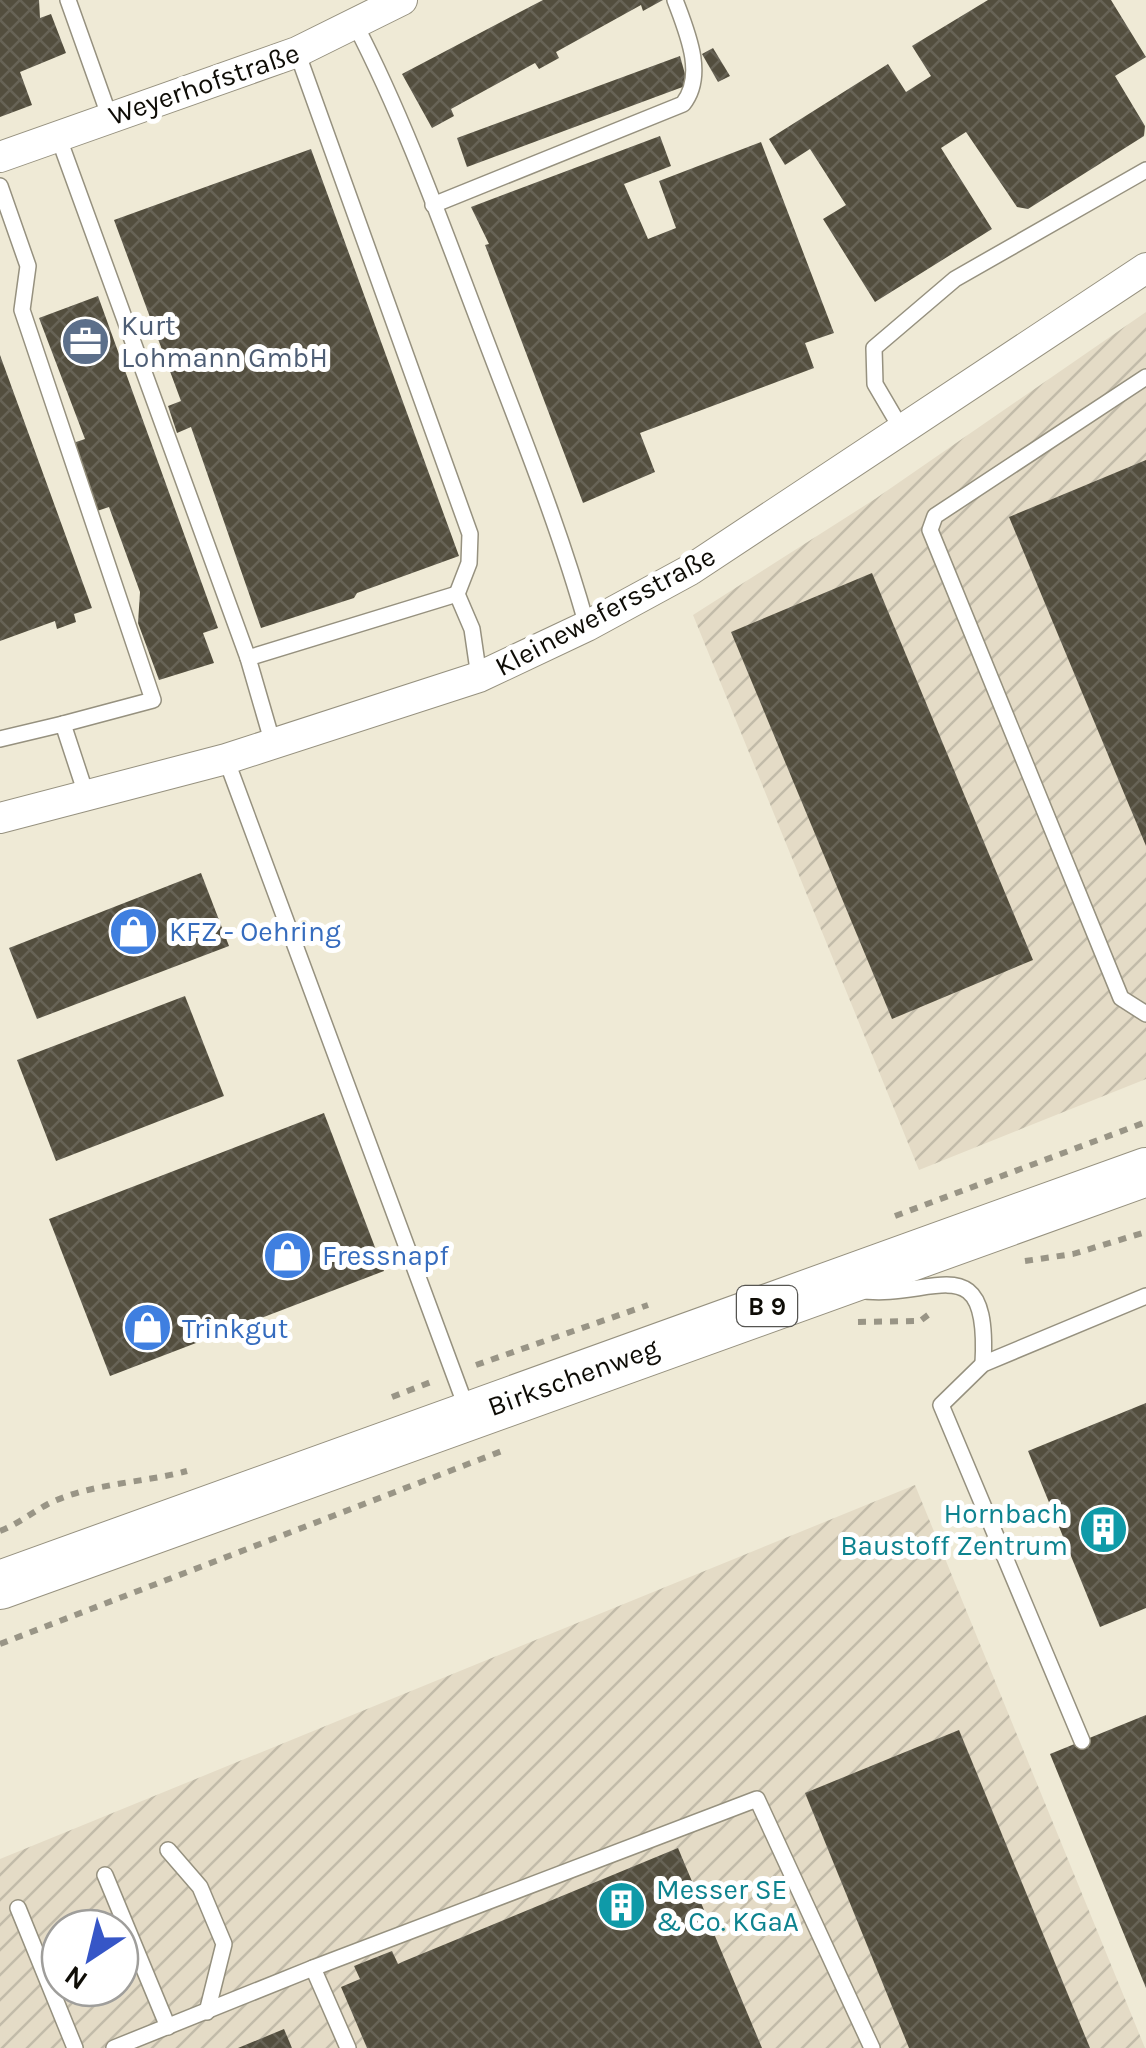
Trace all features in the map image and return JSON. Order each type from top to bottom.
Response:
[{"type":"main road","name":"Birkschenweg","points":[[0,1585],[461,1394],[824,1284],[1146,1172]]},
{"type":"street","name":"Weyerhofstraße","points":[[0,157],[297,52],[402,0]]},
{"type":"street","name":"Kleinewefersstraße","points":[[0,818],[226,759],[479,677],[587,626],[690,570],[1146,268]]},
{"type":"lane","points":[[68,0],[110,118]]},
{"type":"lane","points":[[434,205],[683,104],[695,82],[694,66],[676,0]]},
{"type":"lane","points":[[356,26],[388,87],[434,205],[568,558],[587,626]]},
{"type":"lane","points":[[297,52],[470,534],[469,563],[457,594],[472,629],[479,677]]},
{"type":"lane","points":[[58,136],[248,658],[273,744]]},
{"type":"lane","points":[[902,430],[875,384],[874,348],[955,280],[1146,170]]},
{"type":"lane","points":[[0,186],[28,266],[22,310],[153,700],[0,740]]},
{"type":"lane","points":[[1146,377],[936,516],[930,530],[1122,998],[1146,1014]]},
{"type":"lane","points":[[248,658],[457,594]]},
{"type":"lane","points":[[62,724],[87,797]]},
{"type":"lane","points":[[226,759],[461,1394]]},
{"type":"lane","points":[[824,1284],[887,1295],[938,1282],[964,1288],[982,1312],[983,1364]]},
{"type":"lane","points":[[1082,1741],[941,1406],[983,1364],[1146,1296]]},
{"type":"lane","points":[[114,2048],[757,1799],[872,2048]]},
{"type":"lane","points":[[168,1850],[200,1887],[224,1944],[206,2012]]},
{"type":"lane","points":[[105,1876],[168,2027]]},
{"type":"lane","points":[[18,1908],[75,2048]]},
{"type":"lane","points":[[313,1968],[348,2048]]},
{"type":"path","points":[[890,1218],[1146,1122]]},
{"type":"path","points":[[846,1326],[862,1321],[920,1321],[964,1288],[1010,1263],[1073,1254],[1146,1232]]},
{"type":"path","points":[[386,1400],[461,1394],[656,1302]]},
{"type":"path","points":[[0,1644],[519,1444]]},
{"type":"path","points":[[0,1531],[26,1521],[50,1504],[200,1467]]},
{"type":"shaded area","points":[[1146,312],[1146,1079],[919,1170],[693,615],[875,499]]},
{"type":"shaded area","points":[[915,1485],[1145,2048],[0,2048],[0,1859]]},
{"type":"building","points":[[0,0],[39,0],[40,18],[51,14],[66,53],[20,72],[32,105],[0,117]]},
{"type":"building","points":[[543,0],[663,0],[643,11],[641,5],[556,52],[559,58],[539,69],[535,63],[451,109],[454,116],[432,128],[402,74]]},
{"type":"building","points":[[988,0],[1111,0],[1146,57],[1115,76],[1145,126],[1144,136],[1028,209],[1017,207],[966,132],[941,148],[992,229],[875,302],[823,219],[846,205],[810,149],[785,165],[769,139],[888,64],[906,92],[931,76],[912,46]]},
{"type":"building","points":[[713,48],[730,76],[718,82],[702,54]]},
{"type":"building","points":[[680,56],[688,85],[467,167],[457,138]]},
{"type":"building","points":[[660,136],[671,166],[624,184],[648,239],[676,228],[659,181],[761,142],[834,333],[805,343],[814,368],[640,433],[655,472],[583,503],[485,245],[489,244],[471,207]]},
{"type":"building","points":[[311,149],[459,556],[357,593],[354,598],[261,628],[191,427],[177,433],[168,406],[181,401],[114,220]]},
{"type":"building","points":[[98,296],[218,628],[203,633],[214,663],[159,680],[138,623],[140,592],[109,507],[97,511],[73,443],[85,439],[39,318]]},
{"type":"building","points":[[0,355],[92,608],[74,614],[76,622],[57,629],[55,621],[0,641]]},
{"type":"building","points":[[1146,460],[1146,846],[1009,517]]},
{"type":"building","points":[[872,573],[1033,960],[892,1019],[731,632]]},
{"type":"building","points":[[201,873],[229,946],[37,1019],[9,948]]},
{"type":"building","points":[[185,996],[224,1096],[56,1161],[17,1060]]},
{"type":"building","points":[[324,1113],[384,1271],[110,1376],[49,1219]]},
{"type":"building","name":"Hornbach Baustoff Zentrum","points":[[1146,1403],[1146,1608],[1100,1627],[1028,1451]]},
{"type":"building","points":[[1146,1715],[1146,1988],[1050,1754]]},
{"type":"building","points":[[959,1730],[1090,2048],[909,2048],[805,1793]]},
{"type":"building","name":"Messer SE & Co. KGaA","points":[[678,1848],[762,2048],[367,2048],[341,1987],[360,1979],[354,1966],[392,1951],[398,1964]]},
{"type":"building","points":[[284,2029],[292,2048],[238,2048]]},
{"type":"place","name":"Kurt Lohmann GmbH","points":[[86,341]]},
{"type":"place","name":"KFZ - Oehring","points":[[134,931]]},
{"type":"place","name":"Fressnapf","points":[[287,1255]]},
{"type":"place","name":"Trinkgut","points":[[147,1328]]},
{"type":"place","name":"Hornbach Baustoff Zentrum","points":[[1103,1529]]},
{"type":"place","name":"Messer SE & Co. KGaA","points":[[621,1905]]}]
